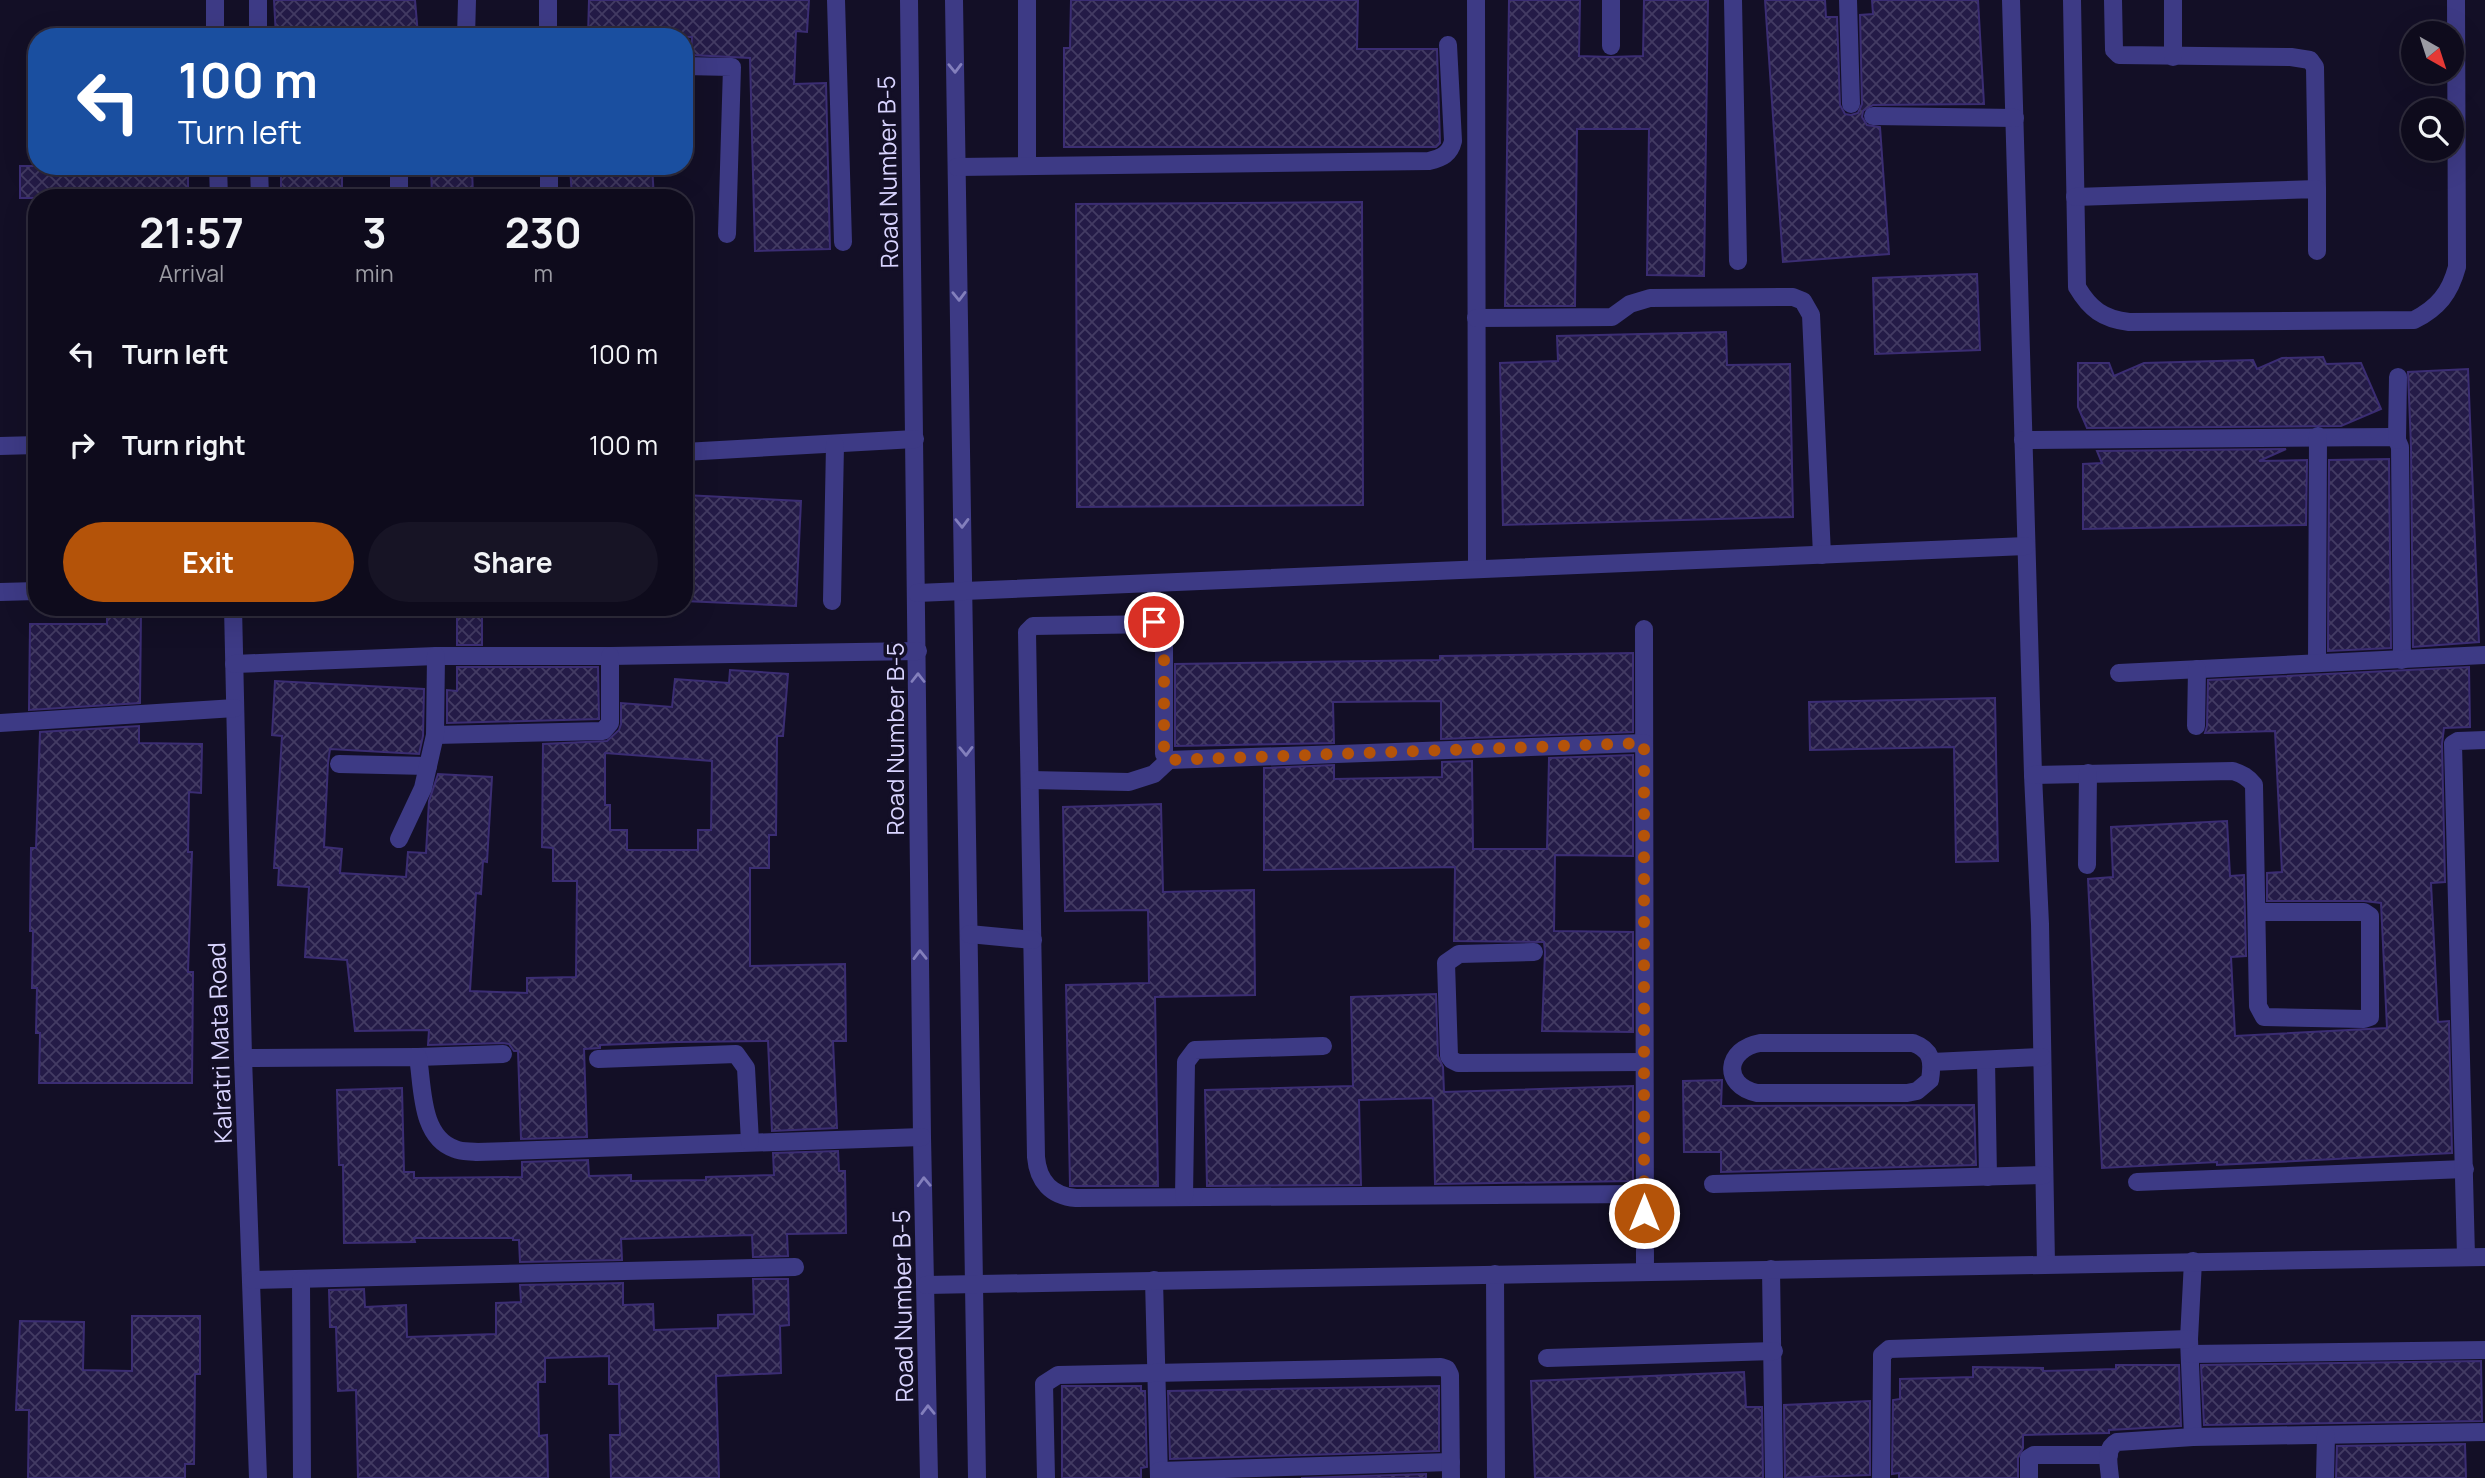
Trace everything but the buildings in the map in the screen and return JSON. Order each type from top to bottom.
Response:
[{"type":"street","points":[[215,0],[215,28]]},
{"type":"street","points":[[258,0],[258,28]]},
{"type":"street","points":[[466,28],[467,0]]},
{"type":"street","points":[[548,0],[548,28]]},
{"type":"street","points":[[836,0],[843,242]]},
{"type":"street","name":"Road Number B-5","points":[[909,0],[922,1137],[929,1478]]},
{"type":"street","points":[[954,0],[977,1478]]},
{"type":"street","points":[[1027,0],[1027,166]]},
{"type":"street","points":[[1476,0],[1477,569]]},
{"type":"street","points":[[1611,0],[1611,46]]},
{"type":"street","points":[[1733,0],[1738,261]]},
{"type":"street","points":[[1848,0],[1851,104]]},
{"type":"street","points":[[2011,0],[2033,775],[2040,925],[2046,1264]]},
{"type":"street","points":[[2072,0],[2077,287],[2087,304],[2115,320],[2129,322],[2414,320],[2430,312],[2444,299],[2452,286],[2457,267],[2456,0]]},
{"type":"street","points":[[2113,0],[2116,53],[2173,57],[2291,57],[2310,60],[2315,67],[2317,251]]},
{"type":"street","points":[[2173,0],[2173,57]]},
{"type":"street","points":[[957,167],[1438,159],[1451,149],[1453,141],[1448,45]]},
{"type":"street","points":[[693,66],[732,67],[727,234]]},
{"type":"street","points":[[1873,116],[2015,118]]},
{"type":"street","points":[[2075,197],[2317,189]]},
{"type":"street","points":[[1476,318],[1612,317],[1630,304],[1650,298],[1793,297],[1803,301],[1811,315],[1822,555]]},
{"type":"street","points":[[2398,377],[2402,660]]},
{"type":"street","points":[[2023,440],[2318,436],[2382,436],[2397,440]]},
{"type":"street","points":[[2317,663],[2318,436]]},
{"type":"street","points":[[693,452],[915,439]]},
{"type":"street","points":[[0,446],[28,445]]},
{"type":"street","points":[[832,601],[835,445]]},
{"type":"street","points":[[917,593],[2026,546]]},
{"type":"street","points":[[0,592],[28,591]]},
{"type":"street","name":"Kalratri Mata Road","points":[[233,616],[243,1058],[258,1478]]},
{"type":"street","points":[[1169,760],[1164,754],[1164,631],[1159,624],[1033,626],[1027,632],[1036,1157],[1040,1178],[1055,1193],[1065,1197],[1184,1198],[1644,1194]]},
{"type":"street","points":[[1644,629],[1644,1272]]},
{"type":"street","points":[[234,664],[436,656],[918,651]]},
{"type":"street","points":[[2119,673],[2485,655]]},
{"type":"street","points":[[399,839],[423,788],[435,735],[436,656]]},
{"type":"street","points":[[435,735],[603,731],[610,723],[610,656]]},
{"type":"street","points":[[2196,726],[2197,668]]},
{"type":"street","points":[[0,723],[234,708]]},
{"type":"street","points":[[2466,1256],[2452,744],[2458,741],[2485,740]]},
{"type":"street","points":[[1030,780],[1129,782],[1154,774],[1169,760],[1644,743]]},
{"type":"street","points":[[339,764],[428,766]]},
{"type":"street","points":[[2033,775],[2233,771],[2250,779],[2254,785],[2258,1006],[2261,1015],[2351,1019],[2370,1017],[2370,916],[2364,912],[2257,912]]},
{"type":"street","points":[[2087,865],[2088,773]]},
{"type":"street","points":[[969,934],[1033,940]]},
{"type":"street","points":[[1534,952],[1459,954],[1446,963],[1452,1060],[1458,1063],[1644,1062]]},
{"type":"street","points":[[1760,1042],[1913,1043],[1929,1053],[1932,1062],[1930,1080],[1917,1091],[1907,1093],[1758,1093],[1738,1085],[1733,1074],[1736,1055],[1742,1048],[1760,1042]]},
{"type":"street","points":[[1184,1198],[1186,1062],[1189,1055],[1195,1050],[1323,1046]]},
{"type":"street","points":[[243,1058],[503,1054]]},
{"type":"street","points":[[598,1059],[736,1054],[746,1068],[750,1142]]},
{"type":"street","points":[[418,1057],[429,1124],[438,1139],[455,1150],[477,1152],[922,1137]]},
{"type":"street","points":[[1932,1062],[2042,1057]]},
{"type":"street","points":[[1986,1060],[1988,1177]]},
{"type":"street","points":[[2137,1182],[2465,1169]]},
{"type":"street","points":[[1713,1184],[2044,1175]]},
{"type":"street","points":[[926,1285],[2485,1257]]},
{"type":"street","points":[[2193,1261],[2190,1346],[2193,1437]]},
{"type":"street","points":[[252,1280],[795,1267]]},
{"type":"street","points":[[1771,1269],[1774,1478]]},
{"type":"street","points":[[1495,1274],[1496,1478]]},
{"type":"street","points":[[301,1280],[302,1478]]},
{"type":"street","points":[[1046,1478],[1044,1384],[1058,1375],[1156,1374],[1441,1367],[1447,1369],[1450,1375],[1451,1470],[1159,1474],[1156,1374],[1154,1280]]},
{"type":"street","points":[[1881,1478],[1882,1355],[1889,1349],[2190,1346],[2485,1350]]},
{"type":"street","points":[[1547,1357],[1774,1351]]},
{"type":"street","points":[[2110,1478],[2109,1455],[2111,1445],[2117,1442],[2193,1437],[2485,1432]]},
{"type":"street","points":[[2325,1478],[2326,1434]]},
{"type":"street","points":[[2029,1478],[2029,1458],[2034,1455],[2109,1455]]},
{"type":"route","points":[[1154,622],[1164,631],[1164,754],[1169,760],[1644,743],[1644,1213]]}]
